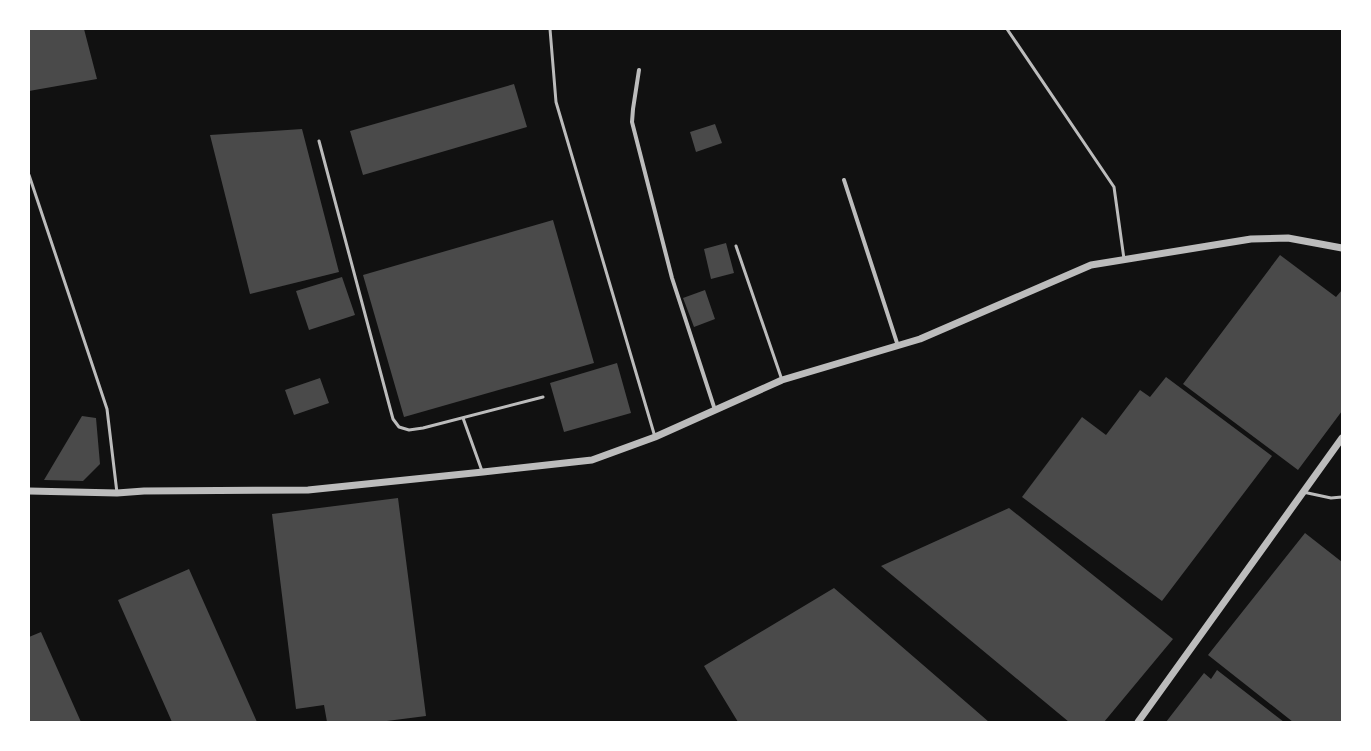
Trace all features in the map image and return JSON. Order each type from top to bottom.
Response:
[{"type":"street","points":[[639,70],[632,122],[672,278],[715,410]]},
{"type":"street","points":[[844,180],[898,346]]},
{"type":"street","points":[[29,491],[117,493],[151,491],[308,490],[592,460],[655,437],[782,380],[920,339],[1091,264],[1251,239],[1288,238],[1342,248]]},
{"type":"street","points":[[1138,722],[1342,438]]},
{"type":"lane","points":[[550,29],[556,102],[655,437]]},
{"type":"lane","points":[[1007,29],[1114,186],[1124,259]]},
{"type":"lane","points":[[319,141],[393,419],[399,427],[409,430],[423,428],[543,396]]},
{"type":"lane","points":[[29,174],[107,409],[117,493]]},
{"type":"lane","points":[[736,246],[782,380]]},
{"type":"lane","points":[[464,418],[483,472]]},
{"type":"lane","points":[[1303,492],[1331,498],[1342,497]]},
{"type":"building","points":[[29,29],[84,29],[97,79],[29,91]]},
{"type":"building","points":[[514,84],[527,127],[363,175],[350,131]]},
{"type":"building","points":[[715,124],[722,143],[696,152],[690,132]]},
{"type":"building","points":[[302,129],[339,272],[250,294],[210,135]]},
{"type":"building","points":[[553,220],[594,363],[404,417],[363,275]]},
{"type":"building","points":[[726,243],[734,273],[711,279],[704,249]]},
{"type":"building","points":[[1280,255],[1336,297],[1342,290],[1342,411],[1298,470],[1183,384]]},
{"type":"building","points":[[342,277],[355,315],[309,330],[296,291]]},
{"type":"building","points":[[705,290],[715,319],[694,327],[683,298]]},
{"type":"building","points":[[617,363],[631,413],[564,432],[550,383]]},
{"type":"building","points":[[1166,377],[1272,456],[1162,601],[1022,497],[1082,417],[1106,435],[1140,390],[1150,397]]},
{"type":"building","points":[[320,378],[329,403],[294,415],[285,390]]},
{"type":"building","points":[[82,416],[96,418],[100,464],[83,481],[44,480]]},
{"type":"building","points":[[398,498],[426,716],[379,722],[327,722],[324,705],[296,709],[272,514]]},
{"type":"building","points":[[1009,508],[1173,639],[1104,722],[1069,722],[881,566]]},
{"type":"building","points":[[1305,533],[1342,562],[1342,722],[1293,722],[1208,655]]},
{"type":"building","points":[[189,569],[257,722],[172,722],[118,600]]},
{"type":"building","points":[[834,588],[989,722],[738,722],[704,666]]},
{"type":"building","points":[[41,632],[81,722],[29,722],[29,637]]},
{"type":"building","points":[[1217,670],[1284,722],[1166,722],[1204,673],[1211,679]]}]
